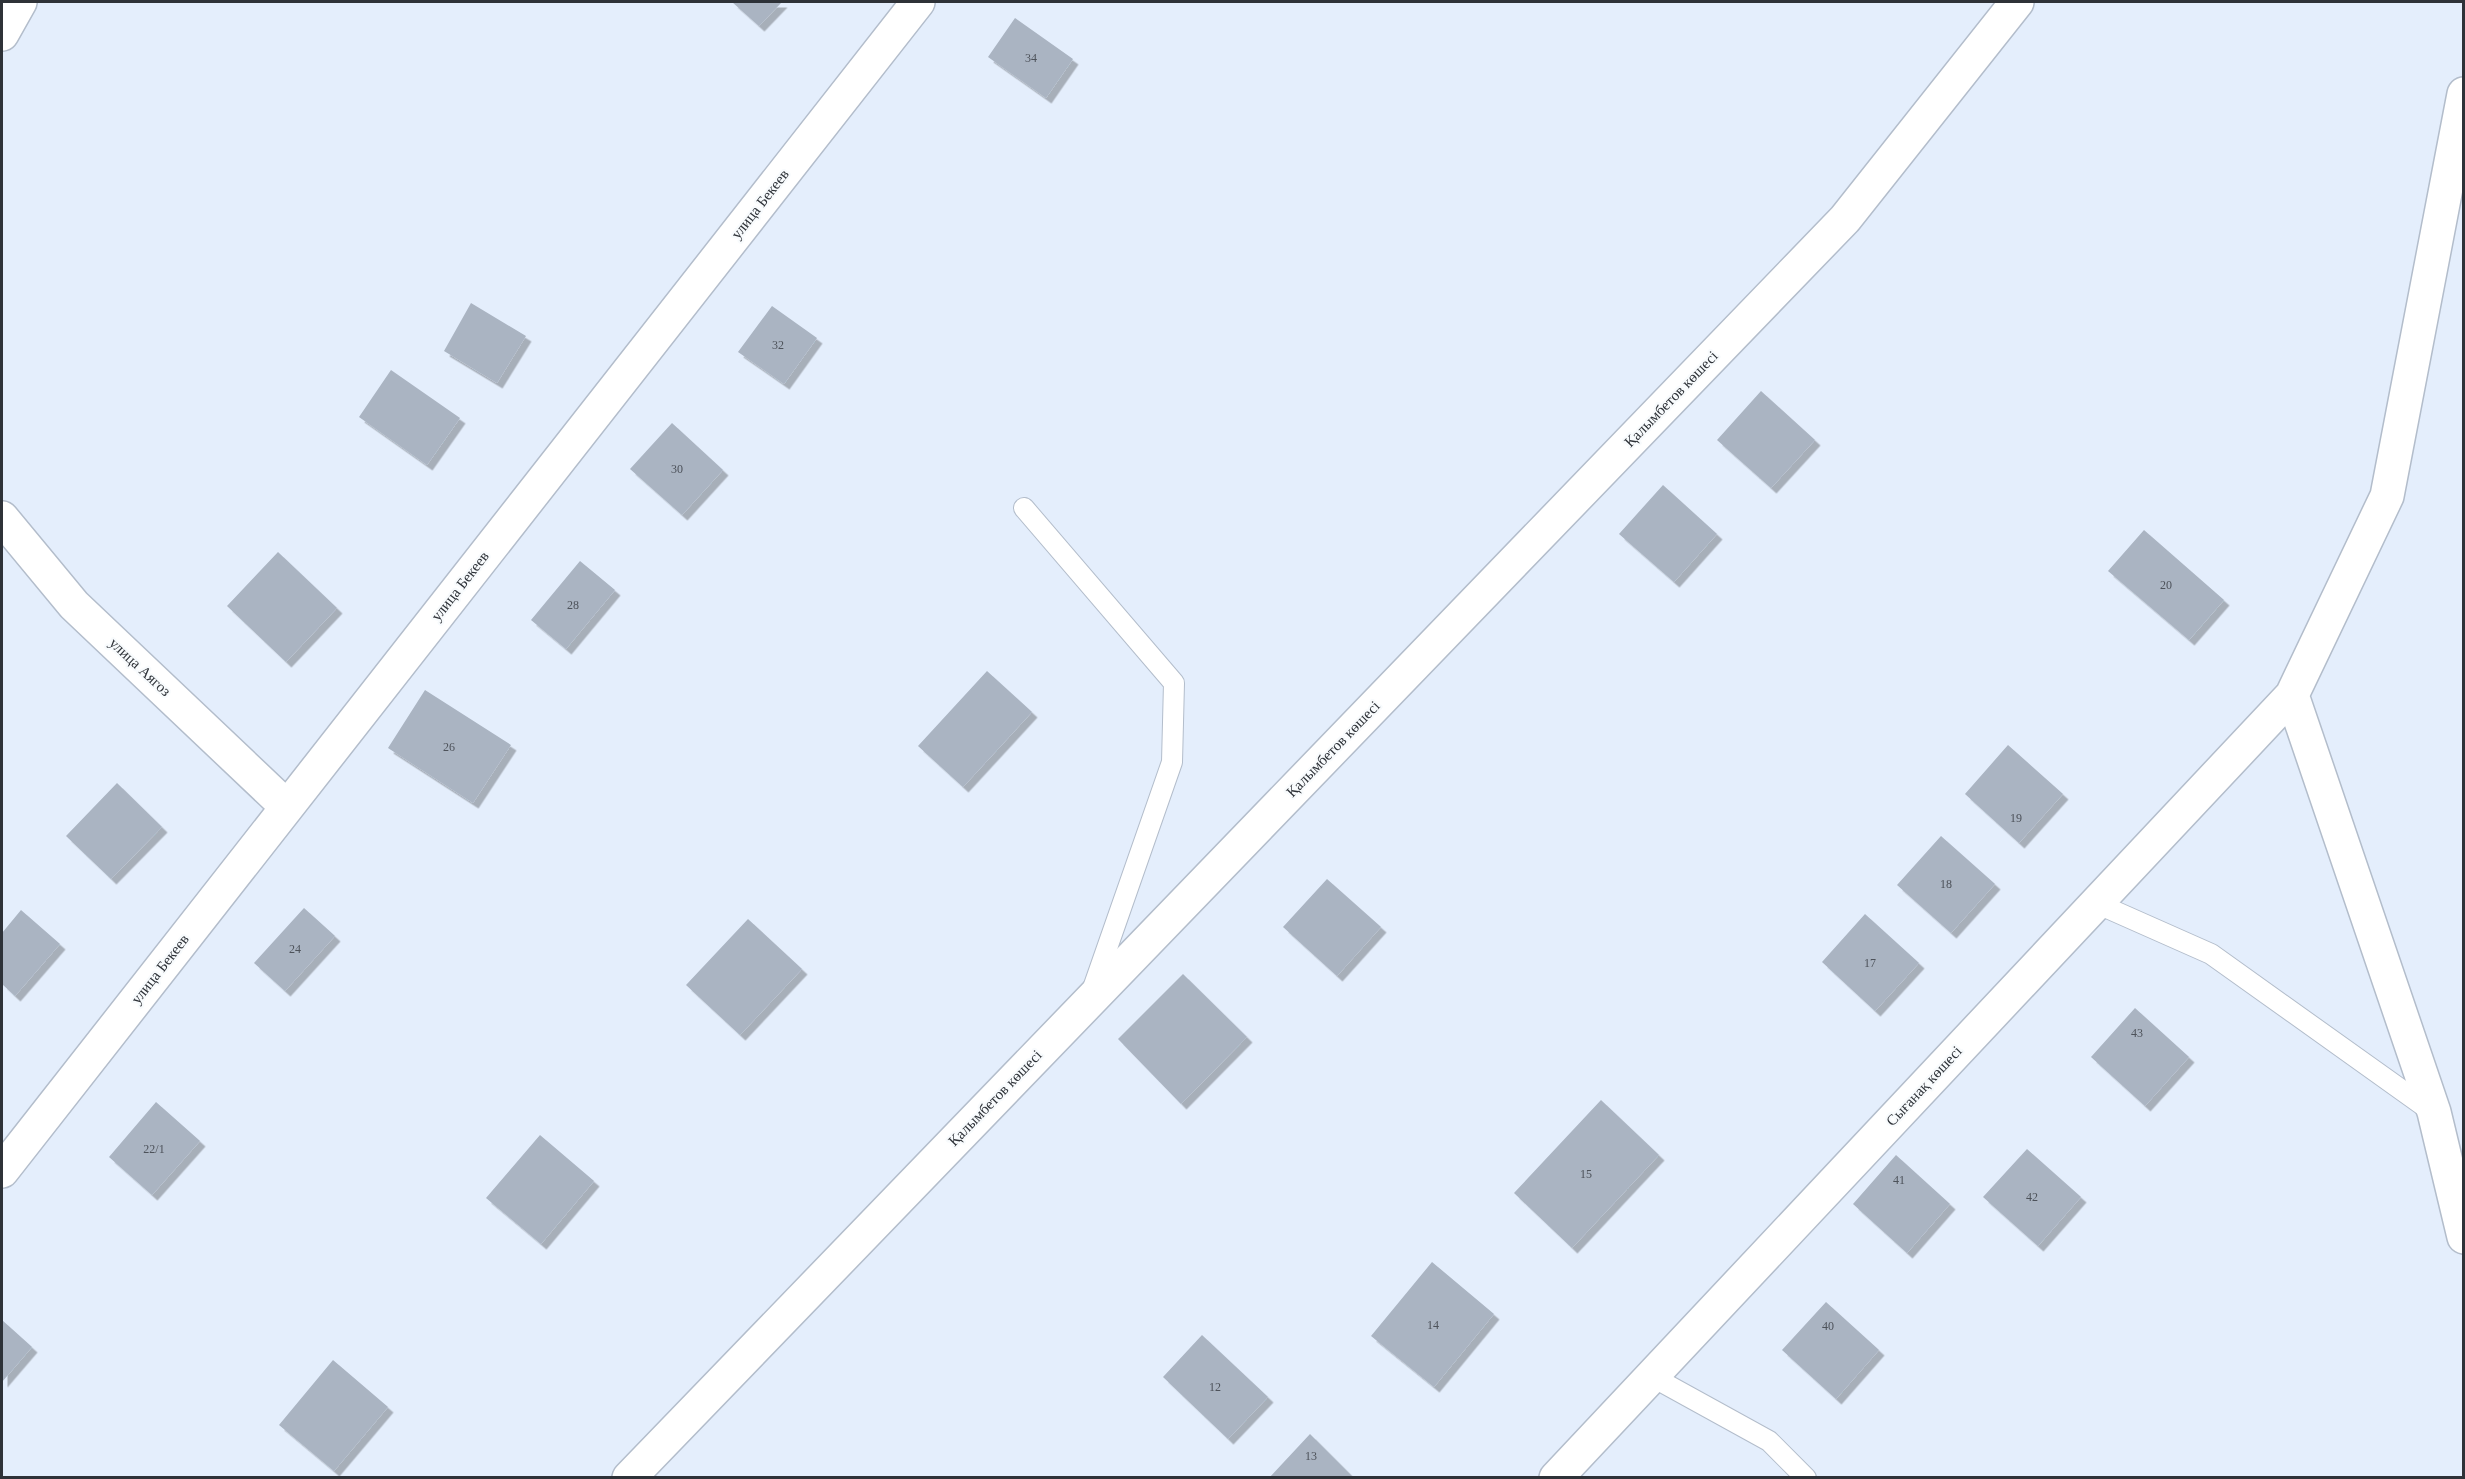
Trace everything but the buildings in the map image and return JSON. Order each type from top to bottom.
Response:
[{"type":"street","points":[[2,34],[20,2]]},
{"type":"street","name":"улица Бекеев","points":[[2,1171],[918,2]]},
{"type":"street","name":"Қалымбетов көшесі","points":[[629,1478],[1845,219],[2017,2]]},
{"type":"street","name":"Сығанақ көшесі","points":[[1556,1478],[2292,695],[2387,496],[2463,94]]},
{"type":"street","name":"улица Аягоз","points":[[2,518],[74,605],[287,807]]},
{"type":"street","points":[[2292,695],[2434,1113],[2463,1237]]},
{"type":"lane","points":[[1024,508],[1174,683],[1172,762],[1089,1002]]},
{"type":"lane","points":[[2096,903],[2211,954],[2434,1113]]},
{"type":"lane","points":[[1651,1376],[1769,1441],[1806,1478]]}]
